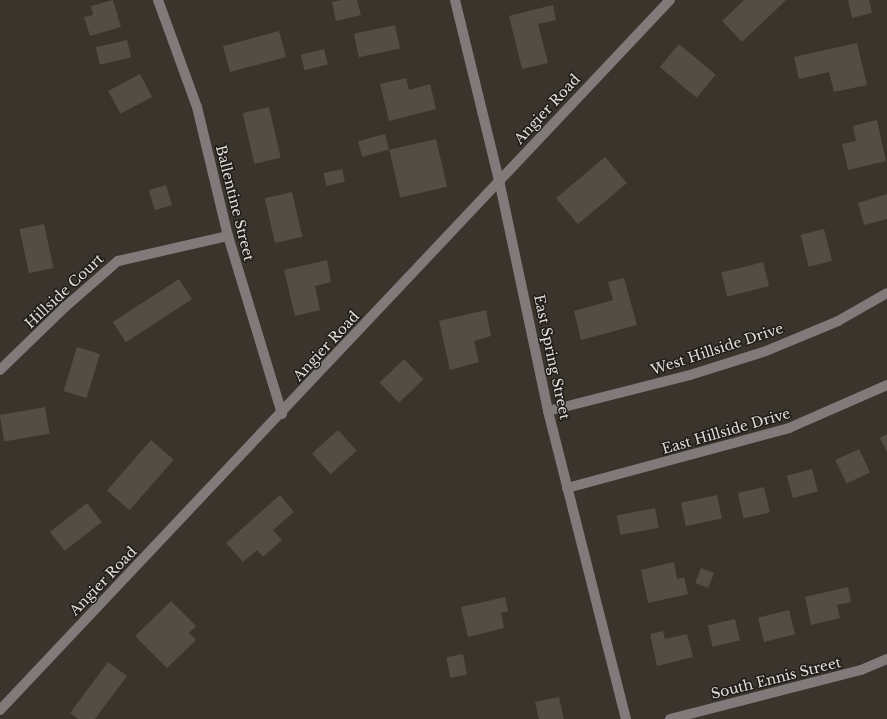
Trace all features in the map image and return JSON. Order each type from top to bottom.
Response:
[{"type":"street","name":"Ballentine Street","points":[[158,0],[197,107],[228,236],[282,414]]},
{"type":"street","name":"East Spring Street","points":[[455,0],[499,180],[548,411],[626,719]]},
{"type":"street","name":"Angier Road","points":[[0,710],[282,414],[499,180],[670,0]]},
{"type":"street","name":"Hillside Court","points":[[0,370],[65,307],[118,261],[228,236]]},
{"type":"street","name":"West Hillside Drive","points":[[548,411],[690,375],[766,351],[838,321],[887,293]]},
{"type":"street","name":"East Hillside Drive","points":[[567,488],[789,428],[887,385]]},
{"type":"street","name":"South Ennis Street","points":[[670,719],[861,670],[887,659]]},
{"type":"street","points":[[0,710],[2,719]]},
{"type":"building","points":[[113,0],[121,27],[90,36],[84,17],[93,15],[91,6]]},
{"type":"building","points":[[341,0],[357,0],[361,15],[336,21],[332,2]]},
{"type":"building","points":[[744,0],[786,0],[742,42],[722,21]]},
{"type":"building","points":[[848,0],[869,0],[872,13],[852,18]]},
{"type":"building","points":[[553,5],[556,20],[538,24],[548,63],[522,69],[509,16]]},
{"type":"building","points":[[395,25],[400,48],[359,57],[354,34]]},
{"type":"building","points":[[279,31],[286,57],[230,72],[223,46]]},
{"type":"building","points":[[127,40],[131,58],[100,65],[96,47]]},
{"type":"building","points":[[857,43],[867,85],[834,92],[829,72],[799,79],[794,57]]},
{"type":"building","points":[[679,44],[716,75],[696,98],[660,67]]},
{"type":"building","points":[[324,49],[328,65],[305,70],[301,55]]},
{"type":"building","points":[[140,74],[152,97],[120,114],[108,91]]},
{"type":"building","points":[[406,78],[409,90],[430,84],[436,109],[389,121],[380,84]]},
{"type":"building","points":[[269,107],[281,158],[254,164],[243,113]]},
{"type":"building","points":[[877,120],[886,161],[848,170],[842,144],[856,141],[853,126]]},
{"type":"building","points":[[385,134],[389,149],[362,157],[358,141]]},
{"type":"building","points":[[436,139],[447,187],[400,198],[389,150]]},
{"type":"building","points":[[605,157],[627,183],[578,224],[556,198]]},
{"type":"building","points":[[342,169],[345,182],[326,186],[323,173]]},
{"type":"building","points":[[166,185],[172,205],[155,210],[149,190]]},
{"type":"building","points":[[292,192],[302,237],[275,243],[265,198]]},
{"type":"building","points":[[887,194],[887,219],[864,225],[858,203]]},
{"type":"building","points":[[44,224],[53,268],[29,273],[20,229]]},
{"type":"building","points":[[824,229],[832,261],[809,267],[801,235]]},
{"type":"building","points":[[327,260],[331,282],[315,286],[320,310],[295,316],[284,270]]},
{"type":"building","points":[[763,262],[769,286],[727,297],[721,272]]},
{"type":"building","points":[[624,278],[637,325],[581,340],[574,311],[613,300],[608,282]]},
{"type":"building","points":[[179,279],[192,299],[126,342],[113,322]]},
{"type":"building","points":[[486,310],[491,336],[474,341],[479,362],[450,370],[439,321]]},
{"type":"building","points":[[77,347],[100,354],[87,398],[64,391]]},
{"type":"building","points":[[404,359],[423,379],[399,403],[380,383]]},
{"type":"building","points":[[45,407],[50,434],[4,442],[0,415]]},
{"type":"building","points":[[338,430],[357,451],[331,474],[312,453]]},
{"type":"building","points":[[887,434],[887,452],[880,438]]},
{"type":"building","points":[[151,440],[174,460],[130,510],[107,491]]},
{"type":"building","points":[[859,449],[870,473],[846,484],[835,460]]},
{"type":"building","points":[[812,469],[818,491],[793,498],[787,476]]},
{"type":"building","points":[[764,487],[770,512],[744,518],[738,493]]},
{"type":"building","points":[[280,495],[294,512],[273,530],[282,540],[263,557],[257,550],[243,562],[226,543]]},
{"type":"building","points":[[717,495],[722,518],[686,526],[681,503]]},
{"type":"building","points":[[87,503],[102,522],[65,551],[50,532]]},
{"type":"building","points":[[655,508],[659,528],[621,535],[617,515]]},
{"type":"building","points":[[674,562],[677,579],[684,577],[688,594],[648,603],[641,570]]},
{"type":"building","points":[[701,568],[714,573],[708,588],[695,583]]},
{"type":"building","points":[[848,587],[851,602],[837,605],[840,618],[811,625],[805,597]]},
{"type":"building","points":[[505,597],[508,611],[501,613],[504,628],[468,637],[461,607]]},
{"type":"building","points":[[171,601],[196,626],[189,633],[196,640],[167,668],[135,636]]},
{"type":"building","points":[[789,610],[795,634],[764,642],[758,618]]},
{"type":"building","points":[[735,619],[740,640],[713,647],[708,625]]},
{"type":"building","points":[[663,631],[665,639],[687,634],[693,657],[657,666],[650,634]]},
{"type":"building","points":[[463,654],[467,675],[450,678],[446,657]]},
{"type":"building","points":[[108,662],[127,676],[95,719],[78,719],[70,713]]},
{"type":"building","points":[[559,697],[564,719],[539,719],[535,702]]}]
